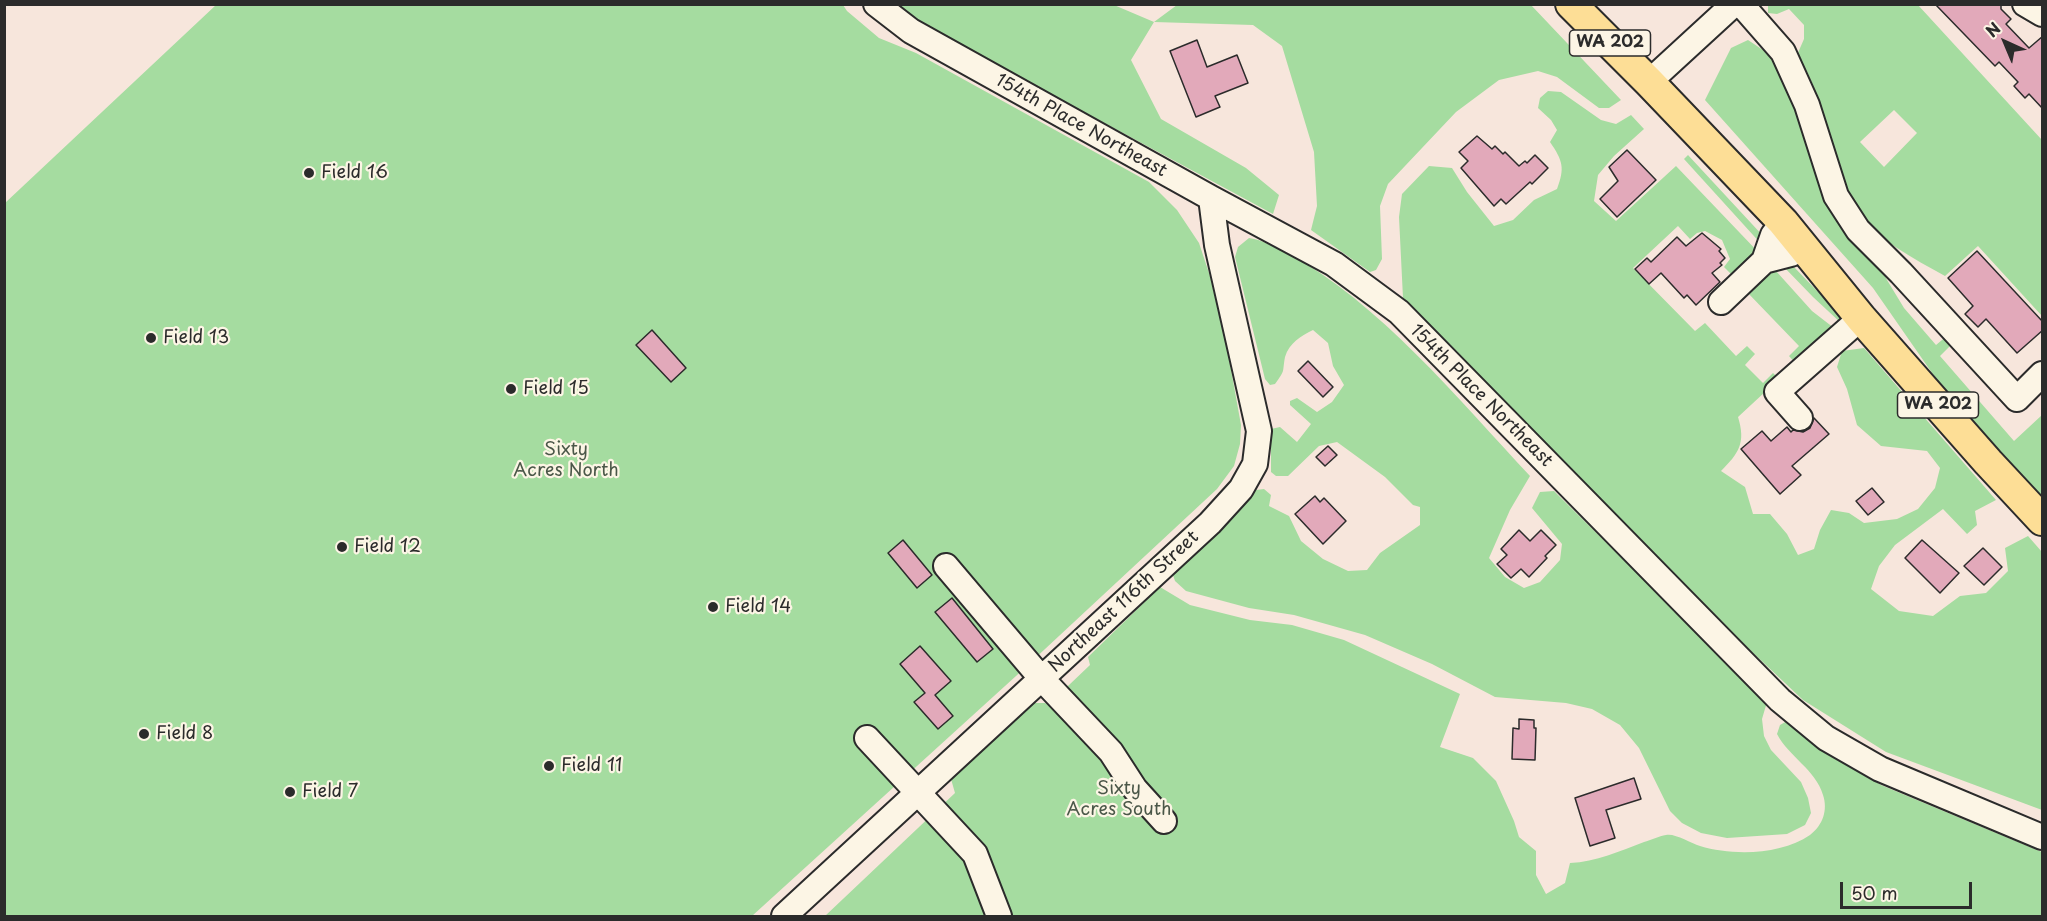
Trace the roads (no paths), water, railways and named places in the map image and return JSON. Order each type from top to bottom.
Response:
[{"type":"main road","name":"WA 202","points":[[1571,4],[1649,82],[1805,246],[1861,318],[1988,462],[2043,520]]},
{"type":"street","name":"154th Place Northeast","points":[[876,4],[911,31],[1334,264],[1363,283],[1399,312],[1780,700],[1826,738],[1880,769],[2043,837]]},
{"type":"street","points":[[1649,82],[1734,4]]},
{"type":"street","points":[[1742,4],[1783,52],[1807,105],[1836,196],[1858,230],[1901,273],[2017,399],[2043,375]]},
{"type":"street","points":[[2025,4],[2043,14]]},
{"type":"street","name":"Northeast 116th Street","points":[[784,916],[1210,523],[1241,489],[1255,464],[1259,431],[1217,245],[1211,198]]},
{"type":"street","points":[[1721,302],[1764,261],[1773,235],[1783,222]]},
{"type":"street","points":[[1764,261],[1791,254],[1805,246]]},
{"type":"street","points":[[1800,418],[1777,392],[1861,318]]},
{"type":"street","points":[[946,566],[1041,678],[1111,752],[1135,789],[1164,821]]},
{"type":"street","points":[[867,738],[975,854],[999,916]]},
{"type":"place","name":"Field 16","points":[[309,173]]},
{"type":"place","name":"Field 13","points":[[151,338]]},
{"type":"place","name":"Field 15","points":[[511,389]]},
{"type":"place","name":"Field 12","points":[[342,547]]},
{"type":"place","name":"Field 14","points":[[713,607]]},
{"type":"place","name":"Field 8","points":[[144,734]]},
{"type":"place","name":"Field 11","points":[[549,766]]},
{"type":"place","name":"Field 7","points":[[290,792]]},
{"type":"park label","name":"Sixty Acres North","points":[[566,460]]},
{"type":"park label","name":"Sixty Acres South","points":[[1119,799]]}]
